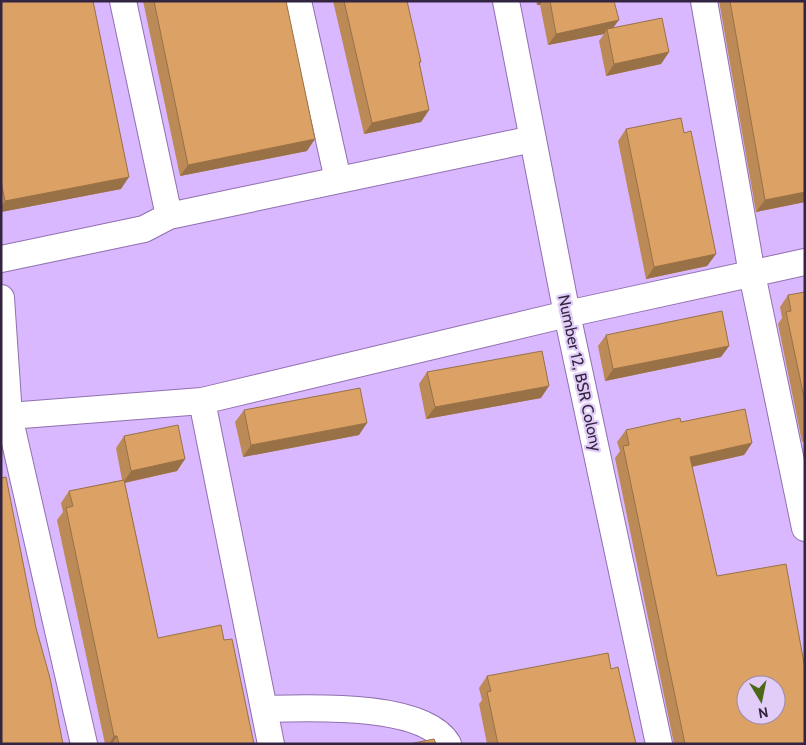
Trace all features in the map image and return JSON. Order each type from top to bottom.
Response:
[{"type":"street","points":[[123,1],[169,216]]},
{"type":"street","points":[[298,1],[338,180]]},
{"type":"street","name":"Number 12, BSR Colony","points":[[506,1],[567,314],[659,744]]},
{"type":"street","points":[[704,1],[752,274],[805,528]]},
{"type":"street","points":[[1,259],[144,229],[169,216],[533,139]]},
{"type":"street","points":[[4,418],[202,401],[567,314],[805,262]]},
{"type":"street","points":[[1,298],[4,418],[84,744]]},
{"type":"street","points":[[202,401],[271,744]]},
{"type":"street","points":[[264,709],[344,708],[395,716],[422,722],[448,744]]},
{"type":"building","points":[[1,1],[93,1],[129,177],[5,201],[1,181]]},
{"type":"building","points":[[154,1],[286,1],[315,139],[188,165]]},
{"type":"building","points":[[344,1],[407,1],[421,62],[419,62],[429,110],[372,123]]},
{"type":"building","points":[[550,1],[614,1],[619,20],[556,34]]},
{"type":"building","points":[[730,1],[805,1],[805,192],[765,200]]},
{"type":"building","points":[[662,18],[669,52],[614,64],[607,29]]},
{"type":"building","points":[[681,118],[684,133],[691,131],[716,254],[654,267],[626,129]]},
{"type":"building","points":[[805,292],[805,402],[786,312],[791,311],[788,295]]},
{"type":"building","points":[[722,311],[729,346],[613,369],[606,335]]},
{"type":"building","points":[[542,351],[549,386],[435,407],[427,372]]},
{"type":"building","points":[[360,388],[367,423],[251,445],[244,410]]},
{"type":"building","points":[[745,409],[752,443],[690,457],[717,576],[786,564],[805,669],[805,744],[685,744],[623,446],[629,445],[626,430],[680,418],[681,422]]},
{"type":"building","points":[[178,425],[185,459],[131,471],[124,436]]},
{"type":"building","points":[[6,477],[36,628],[50,678],[63,744],[1,744],[1,478]]},
{"type":"building","points":[[124,480],[158,638],[221,625],[224,640],[232,639],[254,744],[119,744],[117,736],[114,736],[66,508],[73,506],[69,491]]},
{"type":"building","points":[[608,653],[611,669],[618,667],[636,744],[498,744],[487,692],[491,691],[487,676]]},
{"type":"building","points":[[434,739],[436,744],[409,744]]}]
